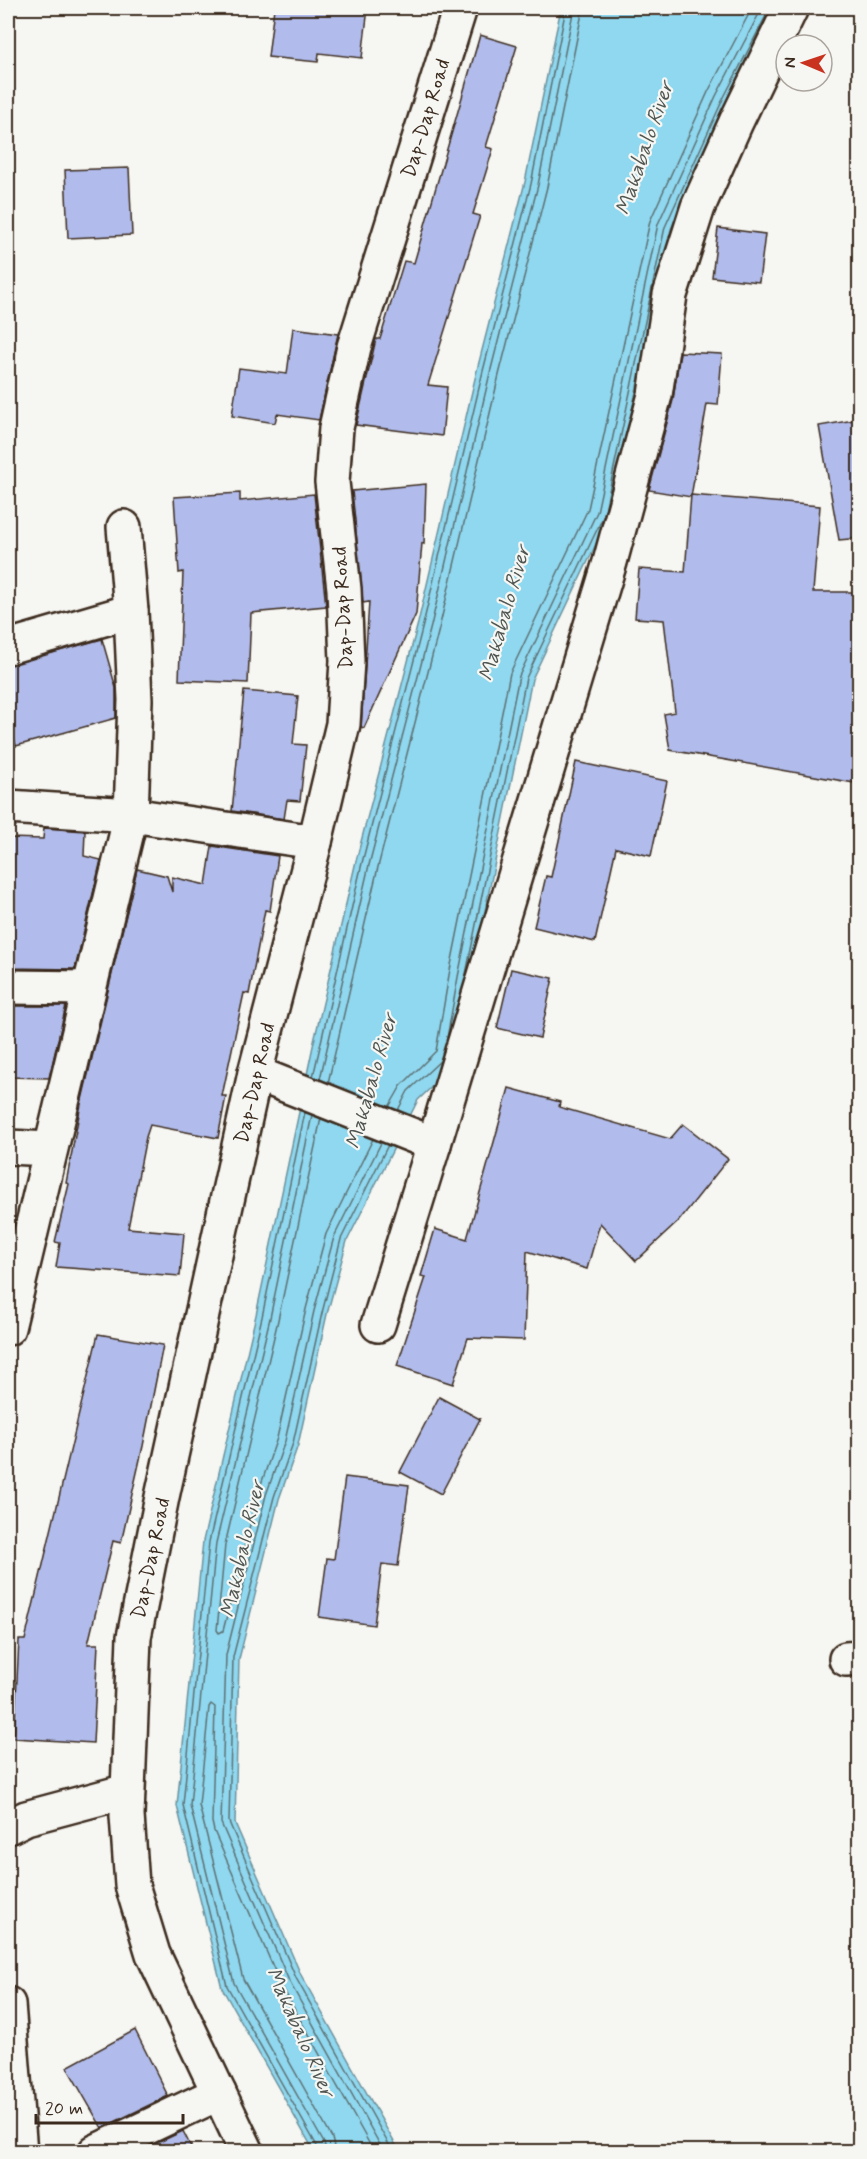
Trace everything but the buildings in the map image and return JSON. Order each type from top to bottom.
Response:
[{"type":"street","name":"Dap-Dap Road","points":[[247,2151],[153,1954],[132,1885],[127,1791],[134,1637],[162,1497],[255,1073],[343,724],[347,661],[344,589],[332,482],[336,428],[354,347],[460,8]]},
{"type":"street","points":[[378,1325],[421,1138],[610,562],[655,395],[670,295],[698,207],[792,8]]},
{"type":"street","points":[[8,1328],[130,815],[135,700],[124,527]]},
{"type":"street","points":[[8,647],[131,611]]},
{"type":"street","points":[[8,807],[130,815],[315,842]]},
{"type":"street","points":[[8,987],[89,988]]},
{"type":"street","points":[[255,1073],[421,1138]]},
{"type":"street","points":[[8,1148],[50,1149]]},
{"type":"street","points":[[8,1827],[26,1818],[127,1791]]},
{"type":"street","points":[[8,2004],[20,2151]]},
{"type":"street","points":[[95,2151],[219,2093]]},
{"type":"water","name":"Makabalo River","points":[[561,8],[777,8],[728,101],[671,229],[609,517],[532,679],[471,980],[457,1063],[418,1100],[347,1241],[327,1314],[298,1445],[279,1499],[239,1659],[235,1823],[301,1975],[399,2151],[314,2151],[222,1988],[177,1806],[203,1541],[256,1315],[313,1046],[356,861],[418,623],[477,370],[525,182]]}]
